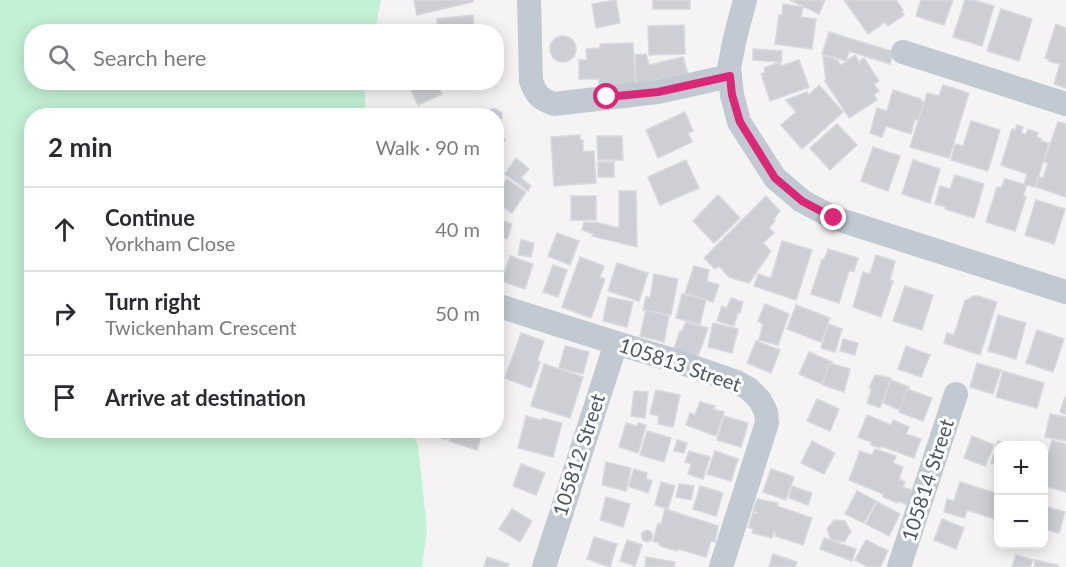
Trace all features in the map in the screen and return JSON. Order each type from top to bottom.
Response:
[{"type":"street","points":[[529,0],[531,81],[535,93],[543,100],[554,104],[658,92],[730,76]]},
{"type":"street","points":[[745,0],[729,68],[732,95],[740,122],[775,178],[802,201],[834,218],[1066,292]]},
{"type":"street","points":[[903,52],[1066,104]]},
{"type":"street","name":"105813 Street","points":[[504,308],[737,382],[749,388],[760,400],[766,412],[767,423],[721,567]]},
{"type":"street","name":"105812 Street","points":[[544,567],[616,343]]},
{"type":"street","name":"105814 Street","points":[[899,567],[956,394]]},
{"type":"green space","points":[[0,0],[381,0],[376,24],[24,24],[24,90],[364,90],[366,108],[24,108],[24,438],[415,438],[418,446],[427,529],[422,567],[0,567]]},
{"type":"building","points":[[414,0],[473,0],[473,2],[417,15]]},
{"type":"building","points":[[616,0],[620,23],[596,28],[592,4]]},
{"type":"building","points":[[653,0],[690,0],[690,9],[653,9]]},
{"type":"building","points":[[790,0],[825,0],[819,14]]},
{"type":"building","points":[[844,0],[896,0],[904,15],[888,26],[885,22],[868,34]]},
{"type":"building","points":[[921,0],[953,0],[944,25],[916,16]]},
{"type":"building","points":[[965,0],[994,6],[982,46],[953,37]]},
{"type":"building","points":[[783,4],[803,7],[801,17],[816,19],[812,49],[775,44]]},
{"type":"building","points":[[1001,9],[1032,19],[1019,61],[987,51]]},
{"type":"building","points":[[473,15],[474,24],[437,24],[437,19]]},
{"type":"building","points":[[1056,24],[1066,28],[1066,88],[1054,84],[1060,64],[1045,58]]},
{"type":"building","points":[[684,25],[685,54],[649,55],[648,26]]},
{"type":"building","points":[[829,32],[894,52],[890,64],[849,51],[846,61],[822,54]]},
{"type":"building","points":[[563,36],[572,40],[576,49],[572,58],[563,62],[554,58],[550,49],[554,40]]},
{"type":"building","points":[[633,43],[635,86],[599,88],[599,79],[579,79],[579,60],[587,60],[586,49],[600,48],[600,44]]},
{"type":"building","points":[[753,49],[782,51],[781,62],[753,60]]},
{"type":"building","points":[[646,54],[649,65],[683,57],[688,74],[636,84],[635,55]]},
{"type":"building","points":[[855,55],[859,62],[864,58],[879,81],[874,84],[879,91],[874,94],[877,100],[849,118],[825,81],[823,56],[837,60],[841,65]]},
{"type":"building","points":[[799,60],[809,87],[770,101],[761,74],[765,72],[764,68],[780,62],[781,66]]},
{"type":"building","points":[[819,85],[843,112],[802,149],[781,125],[796,112],[786,100],[807,92],[809,95]]},
{"type":"building","points":[[943,85],[969,93],[949,158],[910,147],[927,93],[939,96]]},
{"type":"building","points":[[411,90],[440,90],[442,94],[418,105]]},
{"type":"building","points":[[893,90],[924,102],[918,120],[915,119],[911,134],[886,126],[882,137],[870,133],[877,108],[887,111]]},
{"type":"building","points":[[685,112],[693,131],[688,133],[692,142],[658,158],[646,130]]},
{"type":"building","points":[[971,121],[1000,130],[988,171],[951,160],[955,144],[963,146]]},
{"type":"building","points":[[1058,122],[1066,124],[1066,197],[1036,187],[1039,177],[1043,178],[1048,163],[1044,162]]},
{"type":"building","points":[[837,124],[857,145],[830,170],[810,148]]},
{"type":"building","points":[[1017,125],[1023,127],[1021,133],[1026,134],[1028,129],[1038,133],[1037,137],[1041,141],[1049,143],[1035,187],[1024,184],[1027,174],[1001,165],[1012,129],[1015,130]]},
{"type":"building","points":[[580,135],[580,140],[583,140],[583,152],[594,151],[596,183],[554,186],[551,137]]},
{"type":"building","points":[[597,136],[622,136],[623,160],[598,160]]},
{"type":"building","points":[[873,147],[900,156],[888,191],[861,181]]},
{"type":"building","points":[[516,158],[529,169],[521,178],[531,186],[528,191],[505,174]]},
{"type":"building","points":[[686,160],[699,188],[660,205],[648,177]]},
{"type":"building","points":[[913,160],[940,169],[930,203],[902,194]]},
{"type":"building","points":[[598,162],[614,162],[614,177],[598,177]]},
{"type":"building","points":[[955,175],[984,184],[974,218],[935,204],[940,186],[950,189]]},
{"type":"building","points":[[507,179],[526,192],[512,213],[504,208],[504,183]]},
{"type":"building","points":[[1005,179],[1027,185],[1023,196],[1026,197],[1015,231],[986,222],[997,187],[1001,188]]},
{"type":"building","points":[[619,191],[636,191],[637,247],[592,236],[593,234],[582,230],[584,222],[595,222],[619,228]]},
{"type":"building","points":[[718,195],[740,218],[714,243],[693,221]]},
{"type":"building","points":[[571,196],[596,196],[596,220],[571,220]]},
{"type":"building","points":[[766,196],[780,211],[769,228],[774,233],[763,243],[771,251],[749,283],[729,277],[719,266],[715,269],[704,258]]},
{"type":"building","points":[[1036,200],[1065,209],[1054,244],[1025,235]]},
{"type":"building","points":[[504,222],[512,224],[507,239],[504,238]]},
{"type":"building","points":[[557,233],[579,241],[570,265],[548,256]]},
{"type":"building","points":[[521,240],[534,243],[531,257],[518,255]]},
{"type":"building","points":[[782,241],[812,250],[796,300],[754,286],[758,274],[771,278]]},
{"type":"building","points":[[828,249],[858,258],[854,271],[849,271],[839,303],[811,294],[822,259],[824,260]]},
{"type":"building","points":[[876,255],[895,261],[890,280],[893,281],[881,317],[853,307],[863,272],[870,274]]},
{"type":"building","points":[[510,256],[533,264],[525,289],[504,282]]},
{"type":"building","points":[[580,257],[604,266],[600,277],[605,279],[591,318],[562,307]]},
{"type":"building","points":[[617,263],[648,273],[639,301],[608,291]]},
{"type":"building","points":[[553,265],[567,270],[558,297],[543,292]]},
{"type":"building","points":[[694,266],[709,270],[707,281],[719,285],[713,302],[685,293]]},
{"type":"building","points":[[654,274],[678,279],[671,315],[643,310],[646,297],[650,298]]},
{"type":"building","points":[[905,286],[933,295],[922,330],[893,321]]},
{"type":"building","points":[[682,294],[706,300],[700,324],[676,318]]},
{"type":"building","points":[[973,296],[997,302],[980,355],[944,343],[947,333],[954,335],[965,301]]},
{"type":"building","points":[[608,297],[633,302],[627,327],[603,321]]},
{"type":"building","points":[[731,298],[743,302],[734,326],[717,321],[722,306],[727,308]]},
{"type":"building","points":[[765,304],[789,314],[778,345],[759,340],[763,324],[758,321]]},
{"type":"building","points":[[796,305],[830,318],[821,342],[787,329]]},
{"type":"building","points":[[646,310],[669,316],[664,342],[640,336]]},
{"type":"building","points":[[998,315],[1026,323],[1016,359],[988,351]]},
{"type":"building","points":[[686,322],[708,328],[698,356],[674,349],[680,331]]},
{"type":"building","points":[[713,323],[738,329],[732,353],[708,347]]},
{"type":"building","points":[[828,324],[842,329],[835,352],[821,348]]},
{"type":"building","points":[[1037,330],[1064,339],[1053,372],[1026,363]]},
{"type":"building","points":[[521,333],[544,341],[531,388],[505,378]]},
{"type":"building","points":[[843,339],[858,343],[855,355],[840,351]]},
{"type":"building","points":[[756,341],[780,350],[771,373],[747,363]]},
{"type":"building","points":[[565,346],[589,352],[583,374],[559,368]]},
{"type":"building","points":[[906,346],[930,355],[921,377],[898,369]]},
{"type":"building","points":[[809,352],[832,362],[822,384],[799,374]]},
{"type":"building","points":[[829,363],[850,369],[844,392],[823,385]]},
{"type":"building","points":[[977,363],[1001,370],[993,394],[970,387]]},
{"type":"building","points":[[544,364],[583,377],[570,418],[531,406]]},
{"type":"building","points":[[1003,371],[1044,383],[1037,408],[996,397]]},
{"type":"building","points":[[875,375],[891,378],[880,408],[867,403],[872,389],[869,388]]},
{"type":"building","points":[[891,380],[909,387],[900,410],[883,403]]},
{"type":"building","points":[[907,389],[932,398],[923,421],[899,412]]},
{"type":"building","points":[[656,390],[680,395],[673,427],[658,424],[659,416],[650,414]]},
{"type":"building","points":[[634,391],[648,392],[645,418],[631,416]]},
{"type":"building","points":[[1066,398],[1066,414],[1060,412]]},
{"type":"building","points":[[817,399],[839,409],[830,431],[807,421]]},
{"type":"building","points":[[700,402],[715,406],[713,409],[724,412],[716,436],[686,425],[690,413],[695,415]]},
{"type":"building","points":[[1050,414],[1066,417],[1066,441],[1045,437]]},
{"type":"building","points":[[867,415],[891,425],[893,420],[909,427],[906,434],[921,439],[914,458],[881,446],[880,448],[871,445],[871,442],[858,437]]},
{"type":"building","points":[[526,416],[562,423],[553,457],[518,448]]},
{"type":"building","points":[[724,416],[748,423],[741,447],[717,440]]},
{"type":"building","points":[[626,423],[637,426],[638,423],[646,425],[638,453],[619,447]]},
{"type":"building","points":[[647,431],[671,438],[664,462],[640,455]]},
{"type":"building","points":[[972,436],[994,445],[985,466],[964,458]]},
{"type":"building","points":[[450,438],[481,438],[477,450],[449,441]]},
{"type":"building","points":[[677,440],[687,443],[684,453],[674,451]]},
{"type":"building","points":[[1052,440],[1066,444],[1066,492],[1048,487],[1048,454]]},
{"type":"building","points":[[812,441],[835,453],[824,474],[801,463]]},
{"type":"building","points":[[875,449],[896,456],[893,463],[903,467],[899,479],[905,482],[903,487],[912,490],[907,505],[883,497],[883,494],[849,480],[860,451],[872,455]]},
{"type":"building","points":[[689,451],[710,457],[703,479],[688,474],[691,464],[685,462]]},
{"type":"building","points":[[715,451],[738,459],[731,481],[707,474]]},
{"type":"building","points":[[606,462],[631,468],[626,491],[602,485]]},
{"type":"building","points":[[521,464],[545,473],[536,495],[513,486]]},
{"type":"building","points":[[634,469],[647,473],[646,479],[652,481],[648,493],[628,486]]},
{"type":"building","points":[[771,469],[794,477],[786,500],[763,492]]},
{"type":"building","points":[[661,482],[675,486],[668,509],[655,505]]},
{"type":"building","points":[[960,482],[994,493],[994,519],[967,510],[965,518],[944,512],[947,499],[954,501]]},
{"type":"building","points":[[679,484],[694,486],[691,500],[676,497]]},
{"type":"building","points":[[700,486],[723,493],[716,516],[693,509]]},
{"type":"building","points":[[792,486],[812,493],[808,505],[789,498]]},
{"type":"building","points":[[857,491],[876,501],[864,523],[845,514]]},
{"type":"building","points":[[606,497],[630,504],[623,527],[600,520]]},
{"type":"building","points":[[757,499],[778,503],[777,506],[812,518],[803,545],[775,536],[774,532],[772,538],[752,533],[753,529],[748,527],[753,513],[757,514],[753,511]]},
{"type":"building","points":[[877,502],[900,514],[889,536],[866,524]]},
{"type":"building","points":[[1048,507],[1065,512],[1059,533],[1048,530]]},
{"type":"building","points":[[512,509],[532,521],[520,542],[499,529]]},
{"type":"building","points":[[665,509],[718,526],[715,542],[711,541],[706,557],[660,546],[659,543],[653,541]]},
{"type":"building","points":[[942,519],[964,528],[956,549],[934,540]]},
{"type":"building","points":[[834,520],[845,521],[851,532],[844,542],[831,540],[827,529]]},
{"type":"building","points":[[647,531],[651,532],[651,540],[647,541],[643,540],[642,536],[643,532]]},
{"type":"building","points":[[594,537],[617,544],[610,567],[587,559]]},
{"type":"building","points":[[824,538],[856,549],[852,561],[820,549]]},
{"type":"building","points":[[627,540],[642,545],[635,566],[620,561]]},
{"type":"building","points":[[866,540],[888,551],[880,567],[868,567],[855,560]]},
{"type":"building","points":[[773,554],[797,562],[795,567],[769,567]]},
{"type":"building","points":[[1016,555],[1033,560],[1030,567],[1012,567]]},
{"type":"building","points":[[487,557],[509,564],[508,567],[484,567]]},
{"type":"building","points":[[646,557],[675,562],[674,567],[645,567]]},
{"type":"building","points":[[1035,560],[1058,565],[1058,567],[1034,567]]},
{"type":"route","points":[[607,97],[658,92],[730,76],[732,95],[740,122],[775,178],[802,201],[834,218]]}]
